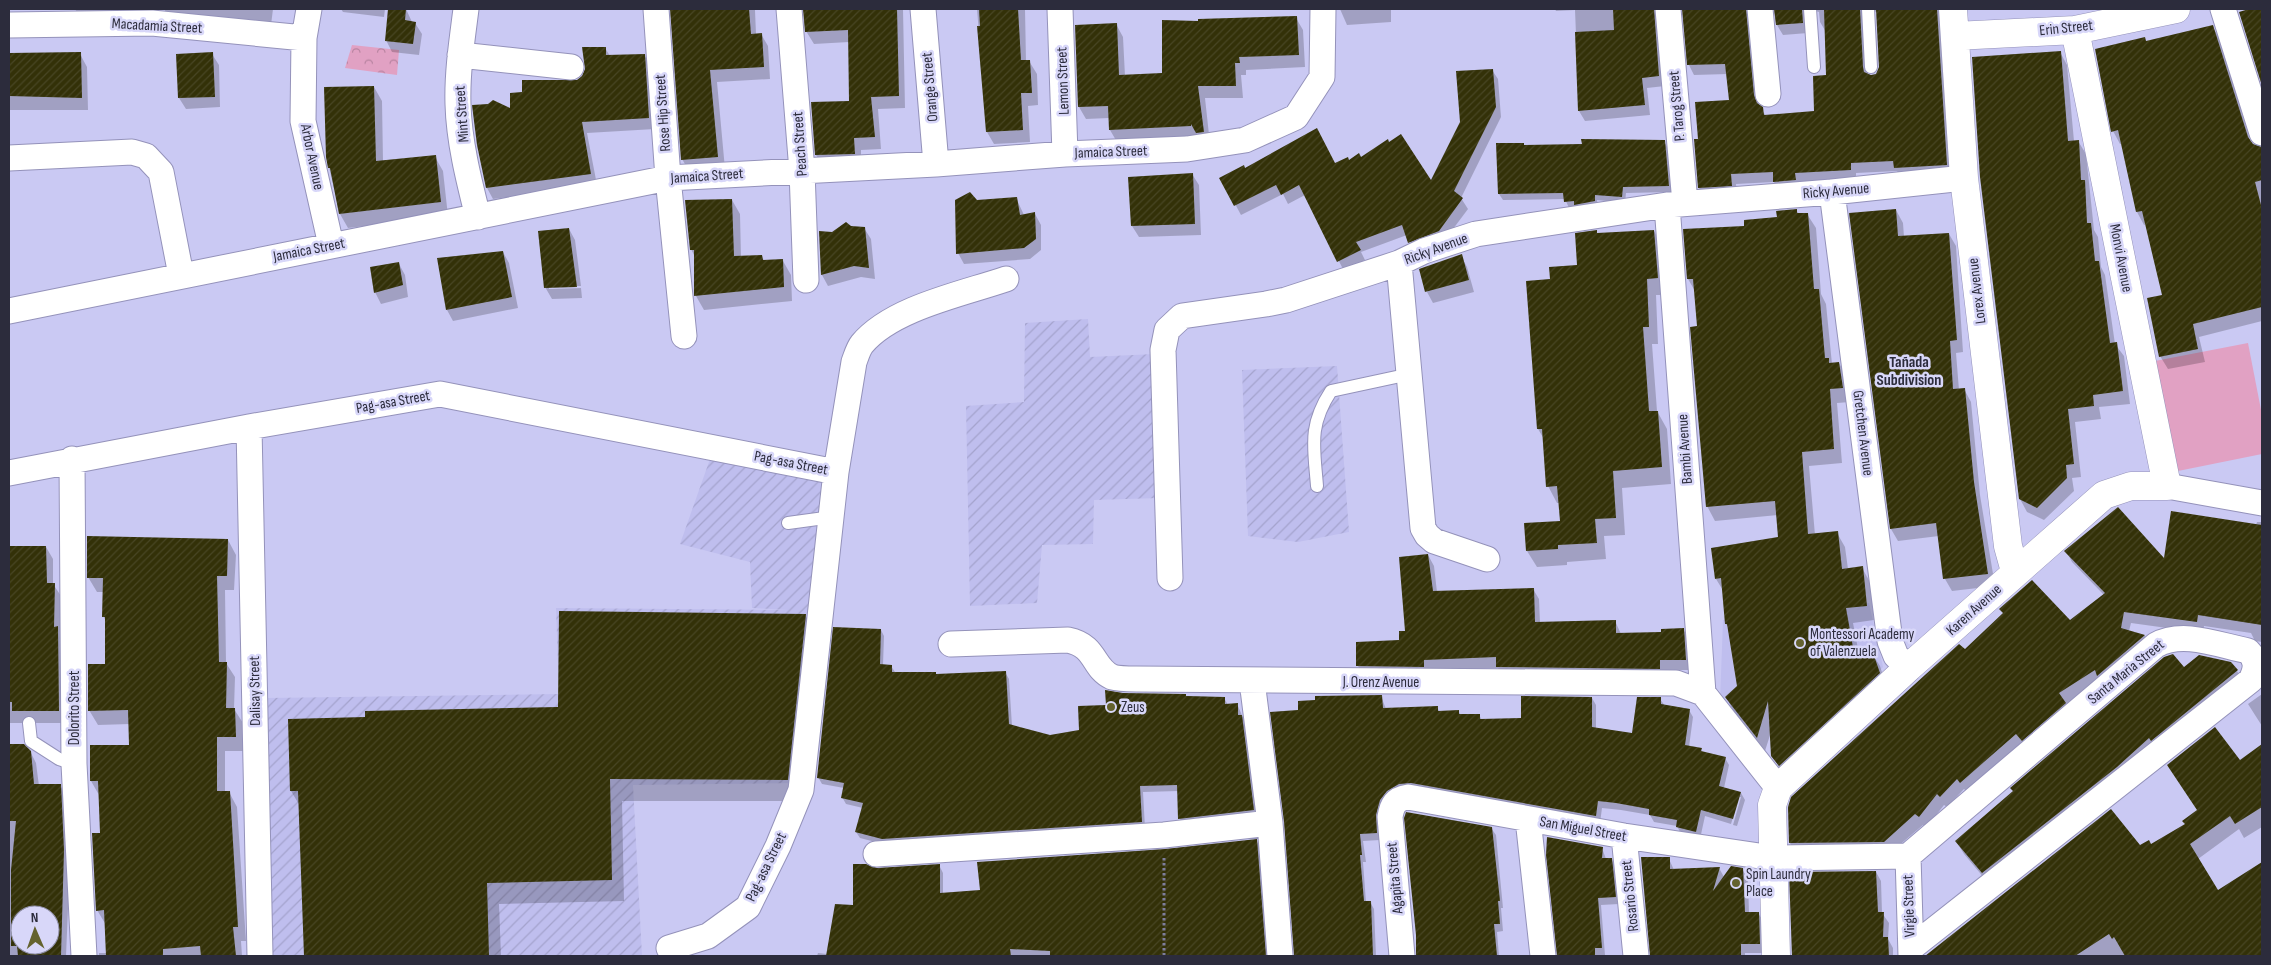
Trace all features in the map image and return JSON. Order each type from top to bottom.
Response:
[{"type":"street","name":"Arbor Avenue","points":[[309,9],[304,38],[303,121],[331,245]]},
{"type":"street","name":"Mint Street","points":[[466,9],[460,55],[458,105],[468,178],[478,217]]},
{"type":"street","name":"Rose Hip Street","points":[[656,9],[668,178],[684,336]]},
{"type":"street","name":"Peach Street","points":[[789,9],[802,170],[806,280]]},
{"type":"street","name":"Orange Street","points":[[923,9],[936,164]]},
{"type":"street","name":"Lemon Street","points":[[1060,9],[1065,154]]},
{"type":"street","name":"Jamaica Street","points":[[9,311],[668,178],[936,164],[1065,154],[1187,149],[1244,140],[1296,117],[1322,77],[1323,9]]},
{"type":"street","name":"P. Tarog Street","points":[[1668,9],[1676,204]]},
{"type":"street","points":[[1760,9],[1768,94]]},
{"type":"street","name":"Lorex Avenue","points":[[1953,9],[1964,178],[2008,546],[2013,564],[2018,570]]},
{"type":"street","name":"Erin Street","points":[[1954,36],[2075,30],[2176,9]]},
{"type":"street","points":[[2223,9],[2262,133]]},
{"type":"street","name":"Macadamia Street","points":[[9,25],[154,16],[304,38]]},
{"type":"street","name":"Monvi Avenue","points":[[2075,30],[2167,486]]},
{"type":"street","points":[[460,55],[571,67]]},
{"type":"street","points":[[9,158],[132,152],[146,156],[161,172],[181,275]]},
{"type":"street","name":"Ricky Avenue","points":[[1170,578],[1163,350],[1166,330],[1182,316],[1286,300],[1399,263],[1424,250],[1476,234],[1676,204],[1832,192],[1964,178]]},
{"type":"street","name":"Gretchen Avenue","points":[[1832,192],[1890,641],[1896,656],[1909,667]]},
{"type":"street","name":"Bambi Avenue","points":[[1676,204],[1703,693]]},
{"type":"street","points":[[1399,263],[1423,528],[1427,536],[1434,541],[1487,559]]},
{"type":"street","name":"Pag-asa Street","points":[[669,948],[708,936],[748,907],[778,846],[800,790],[836,472],[854,362],[860,345],[882,326],[915,310],[1006,279]]},
{"type":"street","name":"Pag-asa Street","points":[[9,473],[72,459],[249,426],[440,394],[836,472]]},
{"type":"street","name":"Dalisay Street","points":[[249,426],[260,956]]},
{"type":"street","name":"Dolorito Street","points":[[72,459],[74,764],[84,956]]},
{"type":"street","name":"Karen Avenue","points":[[1778,788],[1909,667],[2104,495],[2131,486],[2167,486],[2262,503]]},
{"type":"street","name":"Santa Maria Street","points":[[1908,856],[2156,645],[2168,638],[2182,637],[2248,651],[2253,656],[2256,663],[2255,672],[2251,680],[1911,952]]},
{"type":"street","name":"J. Orenz Avenue","points":[[951,644],[1068,640],[1080,642],[1104,671],[1113,677],[1252,681],[1676,683],[1703,693]]},
{"type":"street","points":[[1252,681],[1270,823],[1280,956]]},
{"type":"street","points":[[1703,693],[1778,788],[1772,805],[1776,956]]},
{"type":"street","name":"San Miguel Street","points":[[1395,801],[1408,797],[1624,836],[1773,858]]},
{"type":"street","name":"Agapita Street","points":[[1395,801],[1391,808],[1390,817],[1402,956]]},
{"type":"street","points":[[1528,819],[1543,956]]},
{"type":"street","points":[[876,854],[1164,835],[1270,823]]},
{"type":"street","name":"Rosario Street","points":[[1624,836],[1636,956]]},
{"type":"street","points":[[1773,858],[1908,856]]},
{"type":"street","name":"Virgie Street","points":[[1908,856],[1911,952]]},
{"type":"lane","points":[[1810,9],[1814,67]]},
{"type":"lane","points":[[1868,9],[1871,67]]},
{"type":"lane","points":[[1317,486],[1313,437],[1319,408],[1331,391],[1410,374]]},
{"type":"lane","points":[[788,523],[832,517]]},
{"type":"lane","points":[[29,723],[31,741],[59,759],[74,764]]},
{"type":"path","points":[[1164,835],[1164,956]]},
{"type":"shaded area","points":[[1088,319],[1090,357],[1155,354],[1159,498],[1094,500],[1093,544],[1042,545],[1037,603],[970,606],[966,406],[1024,402],[1025,323]]},
{"type":"shaded area","points":[[1337,366],[1349,532],[1298,542],[1248,536],[1242,370]]},
{"type":"shaded area","points":[[710,459],[828,482],[801,783],[633,785],[642,956],[273,956],[267,698],[559,694],[556,608],[788,610],[752,608],[750,562],[680,544]]},
{"type":"shaded area","name":"Montessori Academy of Valenzuela","points":[[1869,603],[1883,667],[1843,710],[1800,665],[1737,724],[1720,702],[1723,620]]},
{"type":"green space","points":[[352,45],[399,50],[397,75],[345,68]]},
{"type":"green space","points":[[2248,343],[2262,415],[2262,454],[2178,471],[2155,361]]},
{"type":"building","points":[[388,9],[406,9],[405,20],[416,22],[413,44],[385,41]]},
{"type":"building","points":[[670,9],[749,9],[751,34],[762,33],[764,67],[710,70],[718,157],[681,160]]},
{"type":"building","points":[[803,9],[897,9],[899,96],[871,97],[875,137],[854,138],[855,154],[815,155],[811,102],[849,101],[848,30],[805,32]]},
{"type":"building","points":[[979,9],[1018,9],[1021,60],[1030,60],[1032,93],[1021,93],[1023,130],[986,132],[977,26],[980,26]]},
{"type":"building","points":[[1613,9],[1654,9],[1659,76],[1642,78],[1645,105],[1578,111],[1575,32],[1614,30]]},
{"type":"building","points":[[1682,9],[1746,9],[1754,95],[1757,103],[1763,107],[1764,115],[1814,111],[1813,76],[1826,75],[1824,9],[1860,9],[1863,67],[1864,72],[1871,75],[1876,74],[1879,67],[1876,9],[1937,9],[1947,165],[1894,168],[1893,161],[1851,163],[1851,170],[1795,173],[1796,180],[1773,182],[1773,172],[1731,174],[1732,186],[1698,188],[1694,139],[1698,139],[1695,102],[1729,100],[1725,64],[1687,65]]},
{"type":"building","points":[[1774,9],[1802,9],[1803,23],[1776,25]]},
{"type":"building","points":[[2249,9],[2262,9],[2262,86],[2239,12]]},
{"type":"building","points":[[1297,16],[1299,55],[1239,57],[1240,63],[1235,63],[1236,86],[1198,86],[1204,132],[1196,133],[1191,124],[1191,126],[1109,130],[1108,106],[1078,107],[1075,25],[1117,23],[1119,75],[1162,73],[1162,20],[1198,21],[1198,19]]},
{"type":"building","points":[[2213,25],[2248,137],[2253,144],[2262,147],[2262,180],[2255,182],[2262,209],[2262,307],[2193,324],[2198,349],[2159,357],[2147,298],[2162,295],[2142,211],[2136,212],[2118,130],[2111,132],[2095,49],[2145,37],[2146,41]]},
{"type":"building","points":[[582,47],[606,47],[606,55],[645,54],[649,118],[582,122],[591,174],[486,188],[477,145],[472,105],[488,104],[493,100],[510,108],[510,93],[522,92],[522,80],[577,80],[582,76],[585,69]]},
{"type":"building","points":[[2061,51],[2068,141],[2079,140],[2081,180],[2085,180],[2087,223],[2091,223],[2095,261],[2099,261],[2110,343],[2117,342],[2123,391],[2093,395],[2094,406],[2068,409],[2074,464],[2066,465],[2067,478],[2037,508],[2019,499],[1980,177],[1972,57]]},
{"type":"building","points":[[81,52],[82,98],[9,96],[9,53]]},
{"type":"building","points":[[213,52],[215,97],[178,98],[176,54]]},
{"type":"building","points":[[1493,69],[1496,107],[1454,191],[1463,198],[1439,231],[1408,243],[1402,225],[1356,242],[1361,250],[1337,262],[1299,185],[1281,195],[1276,185],[1234,206],[1219,178],[1244,165],[1245,168],[1317,128],[1335,163],[1348,157],[1349,160],[1359,153],[1361,157],[1388,139],[1389,142],[1401,134],[1431,180],[1460,122],[1456,71]]},
{"type":"building","points":[[374,86],[376,161],[436,155],[441,202],[339,214],[326,157],[324,87]]},
{"type":"building","points":[[1581,139],[1665,140],[1669,186],[1623,187],[1622,197],[1595,195],[1595,201],[1574,205],[1574,201],[1564,202],[1563,193],[1498,194],[1496,143],[1524,143],[1524,145],[1582,144]]},
{"type":"building","points":[[1193,173],[1195,224],[1131,226],[1128,177]]},
{"type":"building","points":[[970,192],[977,200],[1017,197],[1020,215],[1035,212],[1036,239],[1024,248],[956,254],[955,200]]},
{"type":"building","points":[[732,199],[734,256],[762,255],[763,260],[783,259],[784,287],[694,296],[694,250],[690,250],[685,200]]},
{"type":"building","points":[[1797,209],[1797,213],[1808,213],[1814,289],[1819,289],[1825,358],[1829,358],[1829,363],[1839,362],[1843,388],[1830,389],[1834,449],[1802,452],[1808,534],[1838,531],[1842,569],[1863,566],[1867,606],[1846,608],[1854,653],[1872,650],[1880,673],[1779,766],[1771,756],[1768,701],[1757,738],[1725,697],[1737,686],[1727,624],[1725,624],[1721,578],[1715,579],[1711,548],[1778,537],[1775,501],[1706,507],[1690,327],[1697,326],[1693,279],[1687,279],[1683,229],[1744,226],[1744,220],[1777,217],[1776,211]]},
{"type":"building","points":[[1896,209],[1898,236],[1949,233],[1957,340],[1950,341],[1953,389],[1965,388],[1974,482],[1988,574],[1943,579],[1936,523],[1890,529],[1849,213]]},
{"type":"building","points":[[846,222],[851,226],[865,227],[869,268],[854,266],[821,275],[819,231],[832,232]]},
{"type":"building","points":[[569,228],[577,287],[544,288],[538,231]]},
{"type":"building","points":[[1597,230],[1597,233],[1654,230],[1658,278],[1647,279],[1649,327],[1643,327],[1649,411],[1658,411],[1662,467],[1613,471],[1616,518],[1595,519],[1597,543],[1558,545],[1558,549],[1526,551],[1524,523],[1560,521],[1557,486],[1546,487],[1542,429],[1537,429],[1526,281],[1550,279],[1549,267],[1577,265],[1575,233]]},
{"type":"building","points":[[503,251],[512,297],[446,310],[437,258]]},
{"type":"building","points":[[1462,254],[1469,280],[1425,292],[1419,269]]},
{"type":"building","points":[[399,262],[403,285],[374,293],[370,267]]},
{"type":"building","points":[[2118,507],[2164,558],[2171,511],[2262,525],[2262,625],[2198,615],[2197,622],[2124,612],[2121,628],[2145,635],[2097,676],[2095,670],[2059,693],[2066,703],[2022,741],[2016,734],[1960,783],[1957,779],[1940,797],[1937,794],[1919,817],[1915,814],[1884,842],[1789,843],[1788,807],[1791,797],[1959,644],[1965,649],[2003,613],[1999,609],[2032,580],[2070,620],[2105,593],[2064,551]]},
{"type":"building","points":[[87,536],[228,539],[227,576],[217,576],[219,662],[227,662],[226,708],[235,708],[236,737],[217,737],[217,791],[230,791],[238,927],[233,927],[236,956],[201,956],[200,946],[163,949],[163,956],[106,956],[104,910],[96,911],[92,833],[100,833],[98,781],[90,781],[90,745],[129,745],[128,710],[88,711],[88,664],[105,664],[105,617],[102,617],[103,578],[87,578]]},
{"type":"building","points":[[9,546],[46,546],[47,583],[55,583],[54,627],[58,626],[59,711],[12,711],[12,702],[9,702]]},
{"type":"building","points":[[1428,554],[1433,591],[1534,588],[1535,622],[1616,620],[1616,633],[1661,632],[1661,629],[1684,628],[1686,660],[1660,660],[1660,669],[1496,667],[1496,657],[1424,660],[1424,667],[1356,666],[1356,642],[1399,640],[1399,631],[1405,631],[1399,557]]},
{"type":"building","points":[[559,611],[806,614],[788,780],[610,779],[612,880],[487,883],[489,956],[304,956],[298,791],[290,791],[288,719],[365,717],[365,711],[558,707]]},
{"type":"building","points":[[833,627],[881,629],[880,664],[892,665],[892,672],[936,672],[936,674],[1006,671],[1009,724],[1050,735],[1079,730],[1078,706],[1106,705],[1105,690],[1123,693],[1225,697],[1225,704],[1238,703],[1238,715],[1242,715],[1254,810],[1178,819],[1177,785],[1140,786],[1142,822],[882,839],[855,832],[863,803],[841,798],[844,783],[817,778]]},
{"type":"building","points":[[2173,654],[2184,667],[2199,655],[2231,662],[2238,670],[2151,741],[2149,738],[2117,767],[1982,873],[1955,841],[2013,791],[2010,788],[2164,657]]},
{"type":"building","points":[[1382,695],[1383,708],[1438,706],[1438,711],[1459,710],[1459,714],[1480,714],[1480,719],[1521,718],[1521,696],[1592,697],[1592,727],[1632,733],[1637,697],[1661,697],[1661,704],[1690,709],[1685,745],[1702,748],[1701,751],[1726,757],[1719,786],[1741,792],[1733,819],[1701,810],[1696,832],[1676,827],[1677,820],[1649,815],[1649,809],[1616,803],[1598,801],[1596,816],[1411,783],[1399,784],[1387,791],[1380,800],[1376,815],[1377,833],[1360,834],[1364,901],[1371,901],[1373,956],[1294,956],[1284,822],[1270,712],[1298,710],[1298,701],[1315,700],[1315,696]]},
{"type":"building","points":[[2215,727],[2240,760],[2262,744],[2262,807],[2235,824],[2230,816],[2190,844],[2218,890],[2262,862],[2262,956],[2125,956],[2114,937],[2112,939],[2109,934],[2075,956],[1925,956],[2111,809],[2140,845],[2149,840],[2151,844],[2185,824],[2182,821],[2197,810],[2167,765]]},
{"type":"building","points":[[9,744],[24,744],[31,751],[34,784],[61,784],[64,850],[61,956],[18,956],[60,955],[60,905],[11,905],[11,870],[16,821],[9,821]]},
{"type":"building","points":[[1406,812],[1492,827],[1500,901],[1498,901],[1500,924],[1494,924],[1497,956],[1416,956],[1416,935],[1404,818]]},
{"type":"building","points":[[1547,837],[1603,847],[1602,858],[1612,858],[1616,897],[1598,898],[1602,948],[1595,948],[1595,956],[1557,956],[1546,855]]},
{"type":"building","points":[[1257,839],[1266,956],[1050,956],[1050,951],[1010,949],[1011,956],[826,956],[835,904],[853,905],[853,864],[866,864],[877,868],[940,864],[940,893],[980,890],[977,862],[1165,849]]},
{"type":"building","points":[[1641,857],[1670,857],[1670,869],[1720,867],[1713,891],[1731,866],[1743,868],[1745,912],[1759,912],[1760,944],[1741,944],[1741,956],[1650,956]]},
{"type":"building","points":[[1876,871],[1878,912],[1884,912],[1883,937],[1888,937],[1889,956],[1792,956],[1789,872]]},
{"type":"place","name":"Montessori Academy of Valenzuela","points":[[1800,643]]},
{"type":"place","name":"Zeus","points":[[1111,707]]},
{"type":"place","name":"Spin Laundry Place","points":[[1736,883]]},
{"type":"district","name":"Tañada Subdivision","points":[[1909,371]]}]
